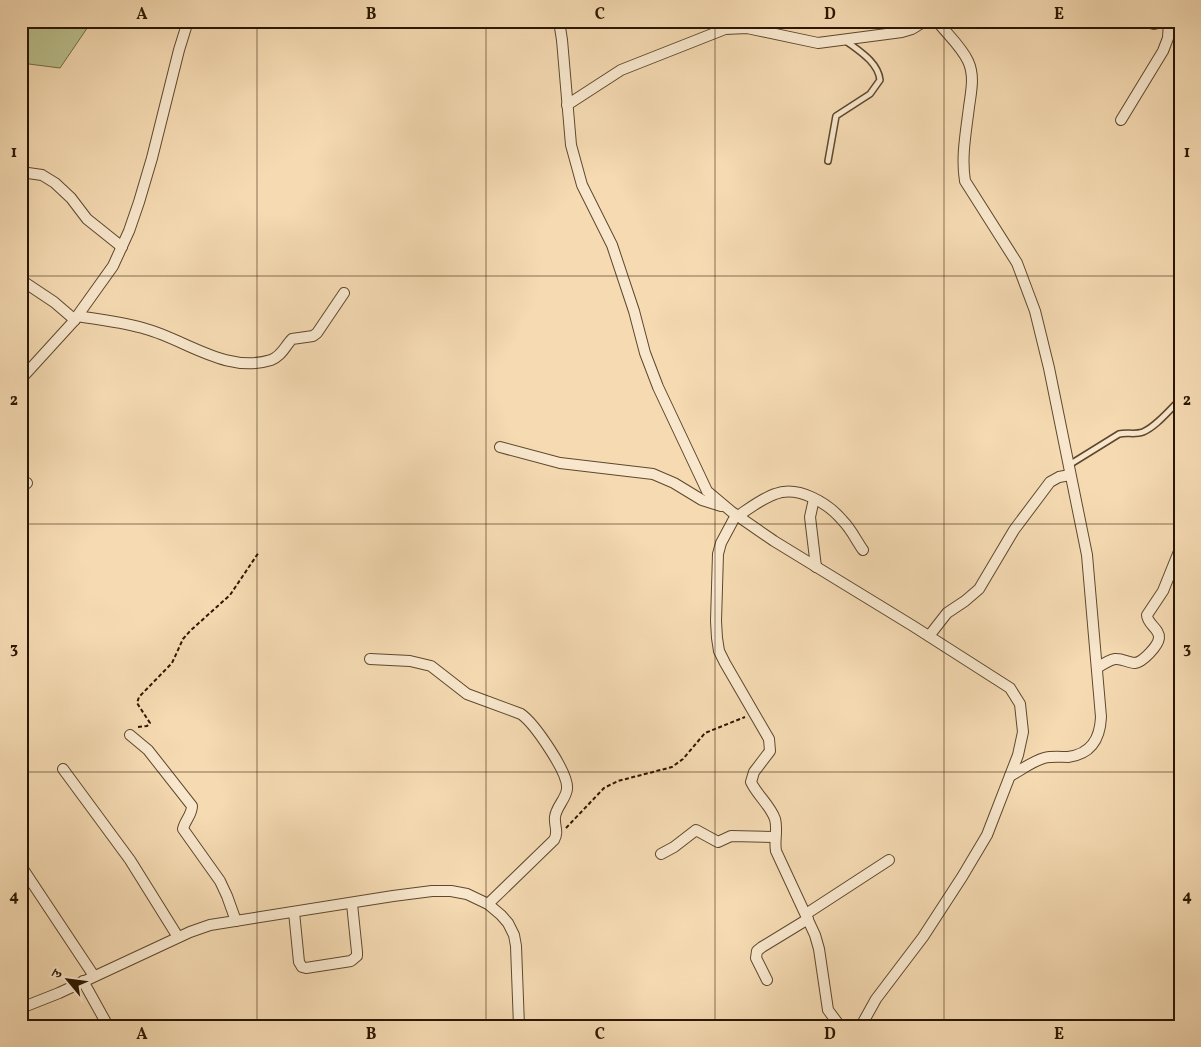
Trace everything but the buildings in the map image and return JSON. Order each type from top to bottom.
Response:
[{"type":"street","points":[[21,379],[76,318],[113,266],[122,247],[139,202],[152,158],[188,21]]},
{"type":"street","points":[[559,21],[571,145],[582,185],[612,245],[634,311],[645,353],[658,386],[707,491],[737,516],[1010,688],[1020,704],[1023,732],[1018,755],[987,835],[923,937],[876,999],[861,1026]]},
{"type":"street","points":[[567,105],[621,70],[726,29],[747,28],[818,43],[846,41],[902,32],[912,29],[925,21]]},
{"type":"street","points":[[937,21],[963,52],[971,70],[972,81],[964,144],[965,181],[1007,246],[1026,286],[1035,311],[1049,368],[1087,555],[1102,717],[1100,729],[1093,744],[1087,751],[1078,755],[1045,757],[1010,776]]},
{"type":"street","points":[[1122,120],[1163,51],[1168,38],[1168,21],[1161,24],[1143,21]]},
{"type":"street","points":[[21,172],[42,175],[55,182],[88,219],[122,247]]},
{"type":"street","points":[[21,280],[76,318],[126,324],[147,329],[219,358],[249,363],[272,359],[280,355],[292,339],[312,336],[317,333],[344,293]]},
{"type":"street","points":[[500,447],[560,463],[587,465],[658,476],[674,482],[702,500],[727,508]]},
{"type":"street","points":[[929,636],[947,613],[979,589],[1014,530],[1046,486],[1070,470]]},
{"type":"street","points":[[840,1026],[828,1010],[819,949],[807,917],[776,851],[776,825],[772,812],[751,782],[754,772],[768,756],[769,739],[725,663],[717,638],[718,554],[721,543],[737,516],[760,501],[780,492],[798,492],[829,508],[843,520],[863,550]]},
{"type":"street","points":[[814,499],[810,517],[816,567]]},
{"type":"street","points":[[1097,668],[1115,659],[1138,662],[1157,644],[1159,640],[1158,632],[1147,618],[1147,615],[1163,591],[1180,550]]},
{"type":"street","points":[[370,660],[410,661],[431,666],[467,694],[514,710],[528,719],[546,744],[567,784],[566,793],[555,817],[556,836],[551,844],[488,904]]},
{"type":"street","points":[[130,735],[148,750],[192,806],[183,829],[220,881],[236,920]]},
{"type":"street","points":[[63,769],[130,860],[178,937]]},
{"type":"street","points":[[661,854],[674,847],[696,830],[718,842],[731,836],[775,837]]},
{"type":"street","points":[[767,980],[756,958],[757,951],[889,860]]},
{"type":"street","points":[[21,866],[94,976]]},
{"type":"street","points":[[21,1008],[178,937],[210,925],[422,892],[451,890],[467,894],[488,904],[508,923],[514,935],[519,1026]]},
{"type":"street","points":[[294,912],[299,962],[302,967],[306,968],[351,961],[357,956],[352,904]]},
{"type":"street","points":[[83,981],[108,1026]]},
{"type":"lane","points":[[828,161],[836,116],[870,94],[880,80],[877,68],[846,41]]},
{"type":"lane","points":[[1070,470],[1119,434],[1125,432],[1137,434],[1149,429],[1180,400]]},
{"type":"path","points":[[130,735],[129,732],[133,728],[147,726],[150,723],[137,703],[140,697],[172,663],[182,639],[230,596],[259,552]]},
{"type":"path","points":[[556,836],[604,788],[618,781],[672,766],[683,759],[705,733],[754,713]]},
{"type":"green space","points":[[21,21],[92,21],[60,68],[21,63]]}]
